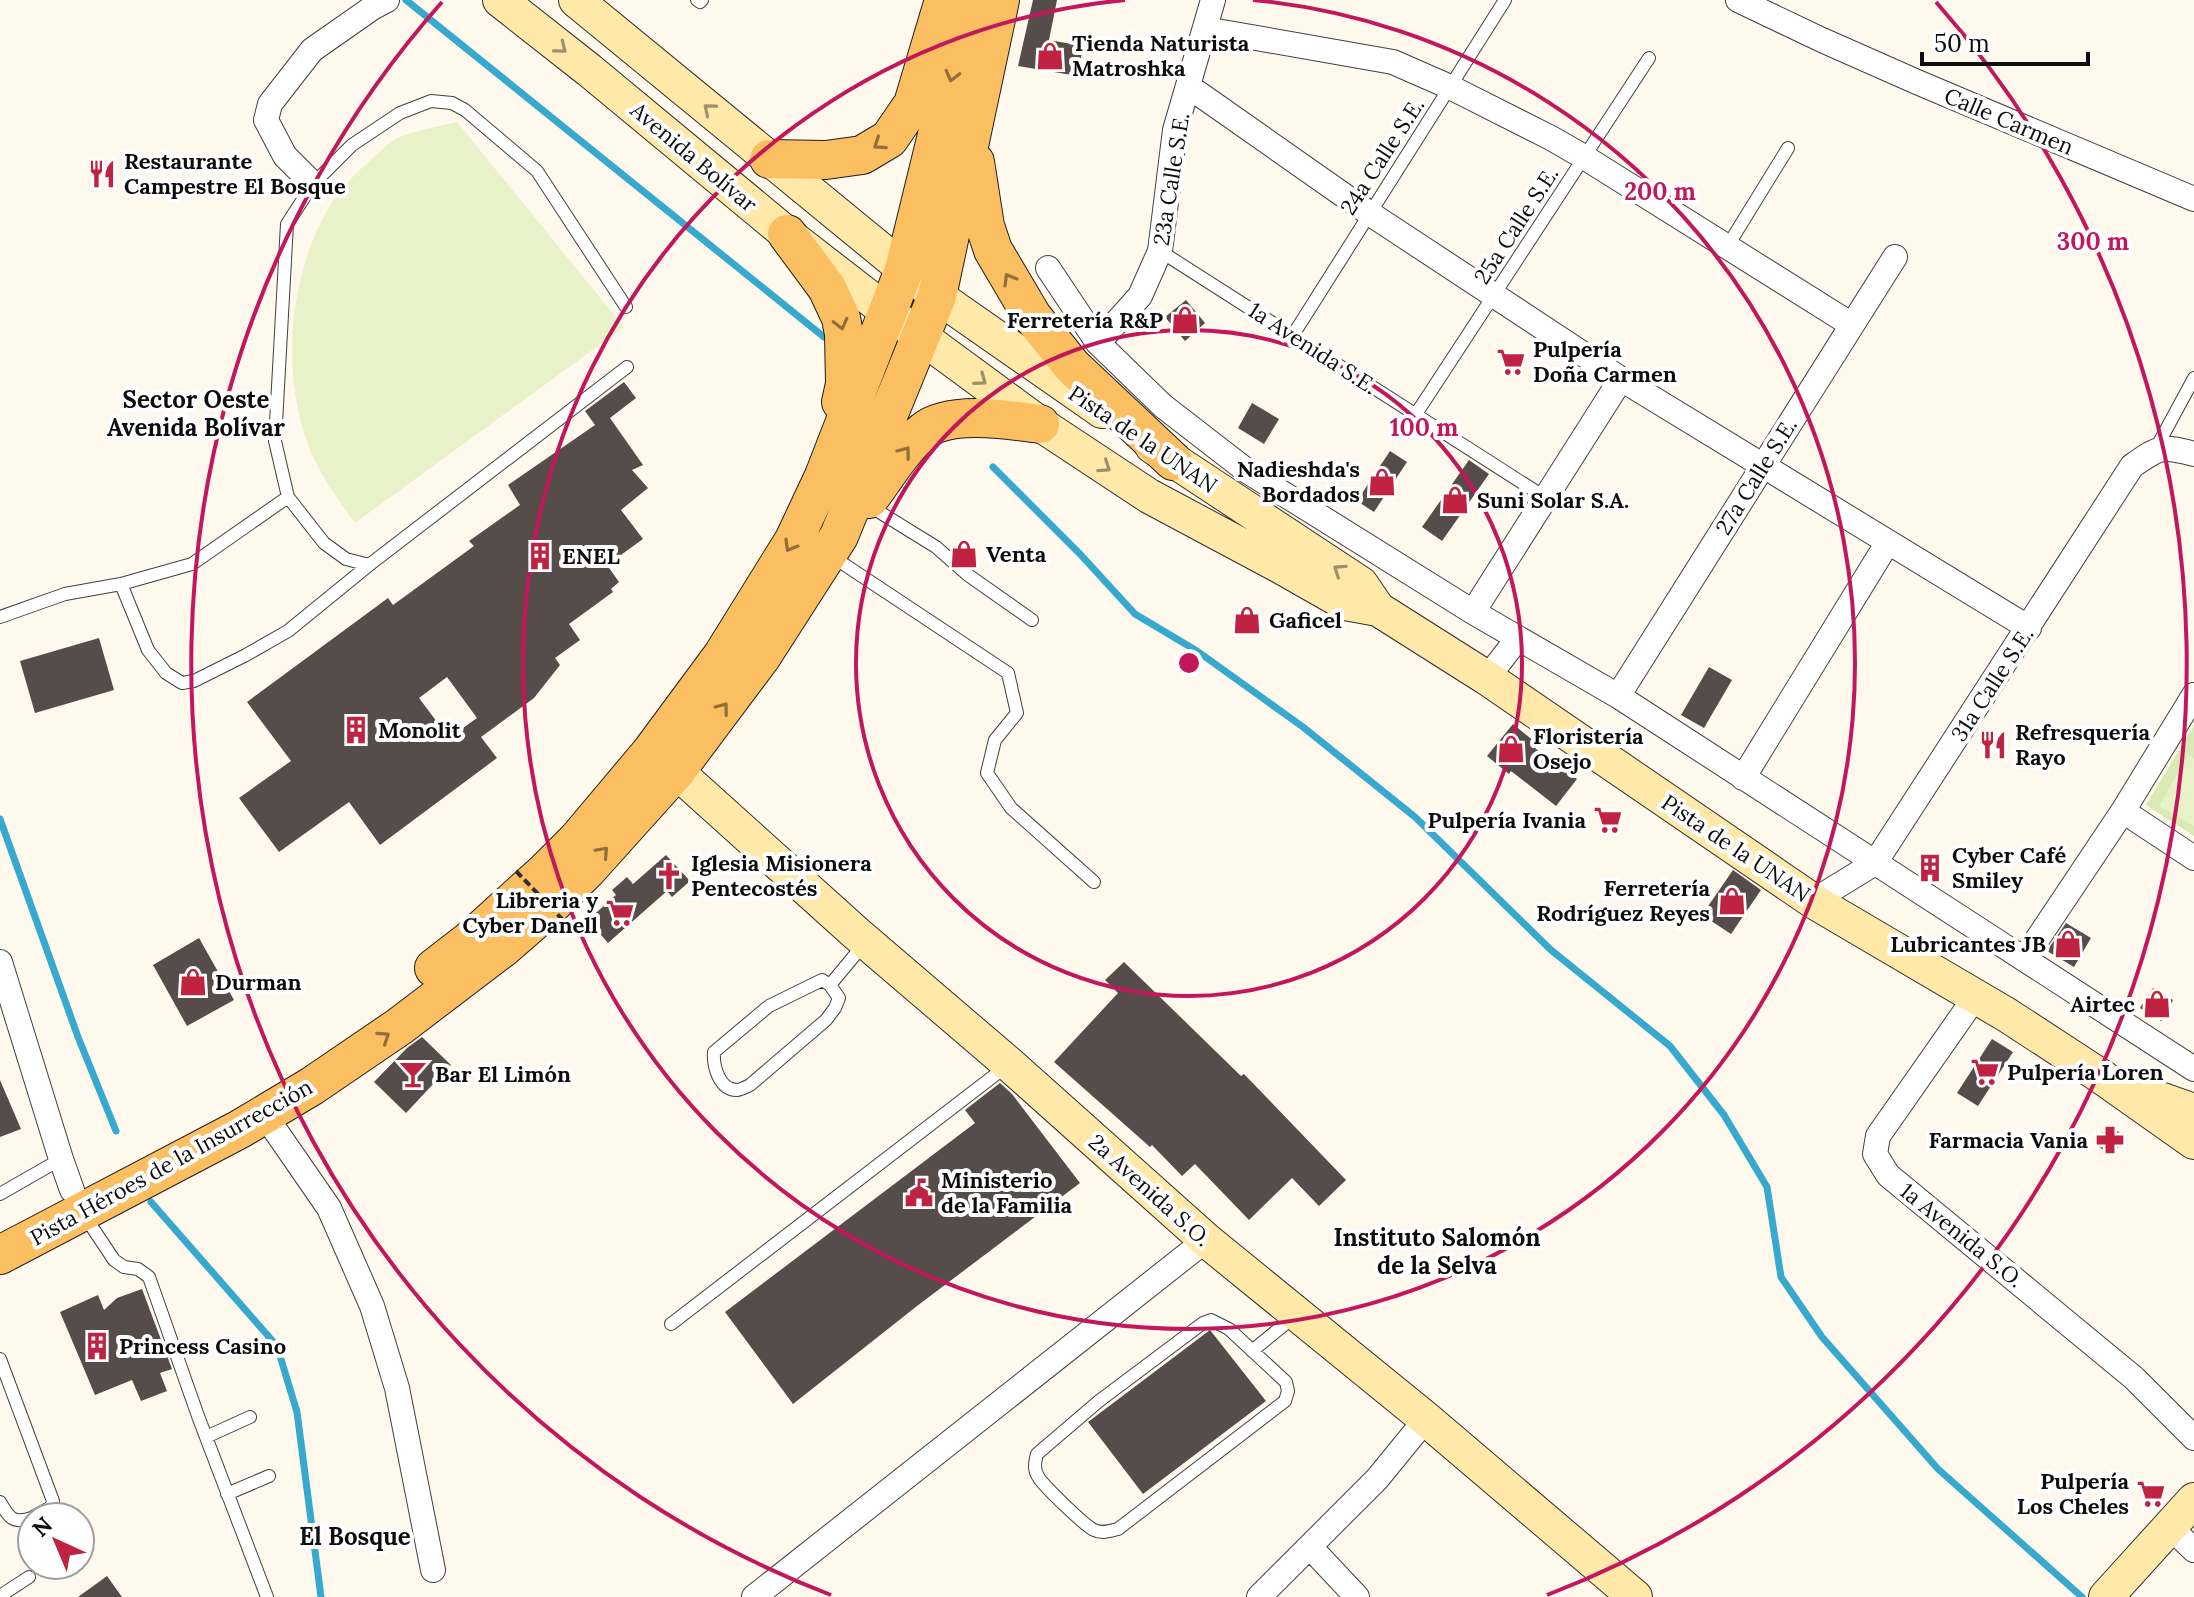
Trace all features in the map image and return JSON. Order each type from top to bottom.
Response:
[{"type":"main road","name":"Avenida Bolívar","points":[[500,0],[889,313]]},
{"type":"main road","points":[[578,0],[904,270]]},
{"type":"main road","points":[[769,159],[826,160],[862,155],[889,139],[913,104],[944,0]]},
{"type":"main road","name":"Pista Héroes de la Insurrección","points":[[0,1229],[72,1187],[251,1093],[310,1058],[391,1001],[469,941],[546,871],[577,840],[651,752],[722,656],[794,540],[824,476],[904,270],[970,0]]},
{"type":"main road","name":"Pista Héroes de la Insurrección","points":[[0,1255],[72,1187],[240,1129],[312,1086],[400,1026],[542,914],[587,870],[676,771],[762,656],[833,545],[921,336],[937,296],[1000,0]]},
{"type":"main road","points":[[971,134],[985,226],[993,250],[1032,316],[1072,366],[1173,461]]},
{"type":"main road","points":[[787,234],[827,288],[843,326],[845,384],[824,476]]},
{"type":"main road","name":"Pista de la UNAN","points":[[904,270],[1173,461],[1361,584],[1378,609]]},
{"type":"main road","name":"Pista de la UNAN","points":[[889,313],[1040,424],[1149,496],[1345,603],[1378,609],[1487,678],[1813,901],[1976,996],[2102,1077],[2194,1142]]},
{"type":"main road","points":[[833,545],[913,441],[926,429],[943,422],[978,417],[1040,424]]},
{"type":"main road","name":"2a Avenida S.O.","points":[[676,771],[1206,1240],[1426,1419],[1635,1597]]},
{"type":"main road","name":"Pista de la UNAN","points":[[2102,1077],[2194,1111]]},
{"type":"main road","points":[[2110,1593],[2182,1538],[2194,1500]]},
{"type":"street","name":"23a Calle S.E.","points":[[1098,343],[1140,296],[1160,251],[1175,130],[1213,0]]},
{"type":"street","name":"Calle Carmen","points":[[1738,0],[1903,76],[2194,199]]},
{"type":"street","points":[[313,184],[285,156],[266,120],[270,104],[312,50],[376,3]]},
{"type":"street","points":[[1205,29],[1393,62],[1450,87],[1584,157],[1852,325]]},
{"type":"street","points":[[1188,86],[1369,213],[1621,379],[2029,628]]},
{"type":"street","name":"27a Calle S.E.","points":[[1618,696],[1895,257]]},
{"type":"street","points":[[1048,268],[1098,343],[1163,406],[1247,471],[1473,612],[1618,696],[2194,1069]]},
{"type":"street","points":[[1473,612],[1621,379]]},
{"type":"street","points":[[2155,450],[2171,448],[2194,454]]},
{"type":"street","name":"31a Calle S.E.","points":[[1813,901],[1875,863],[2132,466],[2155,450]]},
{"type":"street","points":[[1743,778],[1888,542]]},
{"type":"street","points":[[1487,678],[1518,638]]},
{"type":"street","points":[[2024,959],[2123,811],[2194,695]]},
{"type":"street","points":[[2123,811],[2194,858]]},
{"type":"street","points":[[0,962],[72,1187]]},
{"type":"street","name":"1a Avenida S.O.","points":[[1976,996],[1878,1136],[1875,1154],[1888,1175],[2134,1378],[2194,1438]]},
{"type":"street","points":[[264,1114],[329,1208],[372,1306],[397,1388],[433,1570]]},
{"type":"street","points":[[754,1597],[1206,1240]]},
{"type":"street","points":[[1259,1597],[1377,1479],[1426,1419]]},
{"type":"street","points":[[1310,1547],[1357,1597]]},
{"type":"lane","name":"24a Calle S.E.","points":[[1293,335],[1505,0]]},
{"type":"lane","name":"25a Calle S.E.","points":[[1416,414],[1649,58]]},
{"type":"lane","points":[[369,565],[346,559],[324,543],[288,497],[275,441],[287,224],[313,184],[352,145],[400,113],[431,101],[452,103],[465,110],[537,171],[626,307]]},
{"type":"lane","points":[[1727,247],[1788,148]]},
{"type":"lane","name":"1a Avenida S.E.","points":[[1160,251],[1546,498]]},
{"type":"lane","points":[[121,584],[148,650],[166,673],[182,683],[194,681],[288,631],[627,367]]},
{"type":"lane","points":[[2155,450],[2194,378]]},
{"type":"lane","points":[[0,617],[65,594],[121,584],[192,564],[288,497]]},
{"type":"lane","points":[[865,503],[936,547],[968,575],[1032,620]]},
{"type":"lane","points":[[833,545],[1008,673],[1017,713],[995,740],[987,773],[1011,808],[1094,882]]},
{"type":"lane","points":[[830,985],[866,942]]},
{"type":"lane","points":[[822,980],[830,985],[839,998],[826,1020],[750,1085],[738,1090],[726,1087],[718,1076],[714,1052],[769,1006],[822,980]]},
{"type":"lane","points":[[671,1324],[1009,1064]]},
{"type":"lane","points":[[0,1194],[72,1187],[114,1260],[149,1277],[267,1597]]},
{"type":"lane","points":[[1252,1351],[1297,1314]]},
{"type":"lane","points":[[1211,1320],[1218,1322],[1252,1351],[1286,1382],[1288,1391],[1285,1401],[1118,1529],[1103,1533],[1094,1531],[1038,1477],[1034,1465],[1037,1454],[1099,1401],[1203,1323],[1211,1320]]},
{"type":"lane","points":[[0,1359],[53,1501]]},
{"type":"lane","points":[[206,1437],[250,1417]]},
{"type":"lane","points":[[227,1494],[269,1476]]},
{"type":"lane","points":[[0,1502],[9,1517],[16,1520]]},
{"type":"lane","points":[[0,1596],[23,1581]]},
{"type":"path","points":[[516,871],[565,922]]},
{"type":"green space","points":[[457,122],[624,327],[355,523],[319,469],[304,433],[297,405],[292,347],[294,317],[306,260],[329,207],[350,180],[385,147],[411,133]]},
{"type":"green space","points":[[2194,725],[2194,836],[2146,805]]},
{"type":"green space","points":[[2188,755],[2194,758],[2194,826],[2159,806]]},
{"type":"building","name":"Tienda Naturista Matroshka","points":[[1033,0],[1057,0],[1049,40],[1083,46],[1078,76],[1018,66]]},
{"type":"building","name":"Ferretería R&P","points":[[1186,300],[1205,323],[1185,341],[1165,317]]},
{"type":"building","points":[[624,382],[636,398],[610,418],[643,465],[632,470],[648,488],[621,510],[643,539],[607,565],[619,582],[611,589],[613,592],[569,624],[580,640],[555,658],[560,665],[534,698],[481,737],[497,758],[380,845],[349,802],[279,852],[239,798],[291,761],[247,702],[388,598],[393,605],[474,546],[469,541],[520,505],[508,485],[595,425],[585,411]],"holes":[[[447,677],[477,718],[449,738],[419,698]]]},
{"type":"building","points":[[1252,403],[1279,419],[1264,444],[1238,428]]},
{"type":"building","name":"Nadieshda's Bordados","points":[[1390,451],[1407,462],[1374,512],[1357,501]]},
{"type":"building","name":"Suni Solar S.A.","points":[[1469,460],[1489,474],[1442,541],[1422,527]]},
{"type":"building","points":[[99,638],[114,690],[35,713],[20,661]]},
{"type":"building","points":[[1709,667],[1732,680],[1704,728],[1681,715]]},
{"type":"building","points":[[1513,724],[1535,742],[1532,746],[1577,779],[1556,806],[1487,756]]},
{"type":"building","points":[[666,855],[690,881],[672,897],[667,891],[608,943],[588,920],[616,895],[612,890],[627,877],[633,884]]},
{"type":"building","name":"Ferretería Rodríguez Reyes","points":[[1733,870],[1761,890],[1731,934],[1702,915]]},
{"type":"building","name":"Lubricantes JB","points":[[2066,923],[2091,938],[2074,967],[2047,951]]},
{"type":"building","name":"Durman","points":[[199,938],[234,1000],[187,1026],[153,965]]},
{"type":"building","points":[[1124,962],[1241,1076],[1244,1074],[1346,1180],[1319,1206],[1292,1178],[1249,1220],[1195,1164],[1182,1176],[1152,1145],[1150,1147],[1054,1062],[1118,993],[1105,980]]},
{"type":"building","name":"Airtec","points":[[2153,988],[2173,1000],[2161,1021],[2140,1008]]},
{"type":"building","name":"Bar El Limón","points":[[422,1037],[451,1065],[406,1113],[374,1082]]},
{"type":"building","name":"Pulpería Loren","points":[[1992,1039],[2013,1052],[1978,1106],[1957,1093]]},
{"type":"building","points":[[0,1080],[21,1129],[0,1137]]},
{"type":"building","points":[[1000,1083],[1012,1094],[1080,1183],[793,1404],[725,1312],[975,1123],[965,1110]]},
{"type":"building","name":"Farmacia Vania","points":[[2109,1124],[2126,1138],[2111,1156],[2094,1143]]},
{"type":"building","points":[[142,1289],[172,1369],[160,1373],[167,1391],[141,1401],[132,1380],[95,1395],[60,1312],[98,1295],[104,1310],[117,1298]]},
{"type":"building","points":[[1210,1330],[1266,1401],[1143,1494],[1088,1422]]},
{"type":"building","points":[[107,1576],[122,1597],[78,1597]]},
{"type":"waterway","points":[[406,0],[824,337]]},
{"type":"waterway","points":[[993,467],[1135,614],[1197,651],[1303,727],[1415,817],[1551,950],[1670,1046],[1724,1115],[1767,1187],[1781,1277],[1822,1337],[1938,1469],[2082,1597]]},
{"type":"waterway","points":[[0,819],[78,1037],[116,1131]]},
{"type":"waterway","points":[[151,1202],[277,1346],[297,1412],[321,1597]]},
{"type":"place","name":"Tienda Naturista Matroshka","points":[[1050,56]]},
{"type":"place","name":"Restaurante Campestre El Bosque","points":[[102,174]]},
{"type":"place","name":"Ferretería R&P","points":[[1185,320]]},
{"type":"place","name":"Pulpería Doña Carmen","points":[[1511,362]]},
{"type":"place","name":"Nadieshda's Bordados","points":[[1382,482]]},
{"type":"place","name":"Suni Solar S.A.","points":[[1455,500]]},
{"type":"place","name":"Venta","points":[[964,554]]},
{"type":"place","name":"ENEL","points":[[540,556]]},
{"type":"place","name":"Gaficel","points":[[1247,620]]},
{"type":"place","name":"Monolit","points":[[356,730]]},
{"type":"place","name":"Refresquería Rayo","points":[[1993,745]]},
{"type":"place","name":"Floristería Osejo","points":[[1511,749]]},
{"type":"place","name":"Pulpería Ivania","points":[[1608,820]]},
{"type":"place","name":"Cyber Café Smiley","points":[[1930,868]]},
{"type":"place","name":"Iglesia Misionera Pentecostés","points":[[669,876]]},
{"type":"place","name":"Ferretería Rodríguez Reyes","points":[[1732,901]]},
{"type":"place","name":"Libreria y Cyber Danell","points":[[620,913]]},
{"type":"place","name":"Lubricantes JB","points":[[2068,944]]},
{"type":"place","name":"Durman","points":[[193,982]]},
{"type":"place","name":"Airtec","points":[[2157,1004]]},
{"type":"place","name":"Pulpería Loren","points":[[1985,1072]]},
{"type":"place","name":"Bar El Limón","points":[[413,1074]]},
{"type":"place","name":"Farmacia Vania","points":[[2110,1140]]},
{"type":"place","name":"Ministerio de la Familia","points":[[919,1193]]},
{"type":"place","name":"Princess Casino","points":[[97,1346]]},
{"type":"place","name":"Pulpería Los Cheles","points":[[2151,1494]]},
{"type":"district","name":"Sector Oeste Avenida Bolívar","points":[[196,414]]},
{"type":"district","name":"Instituto Salomón de la Selva","points":[[1437,1252]]},
{"type":"district","name":"El Bosque","points":[[355,1537]]}]
